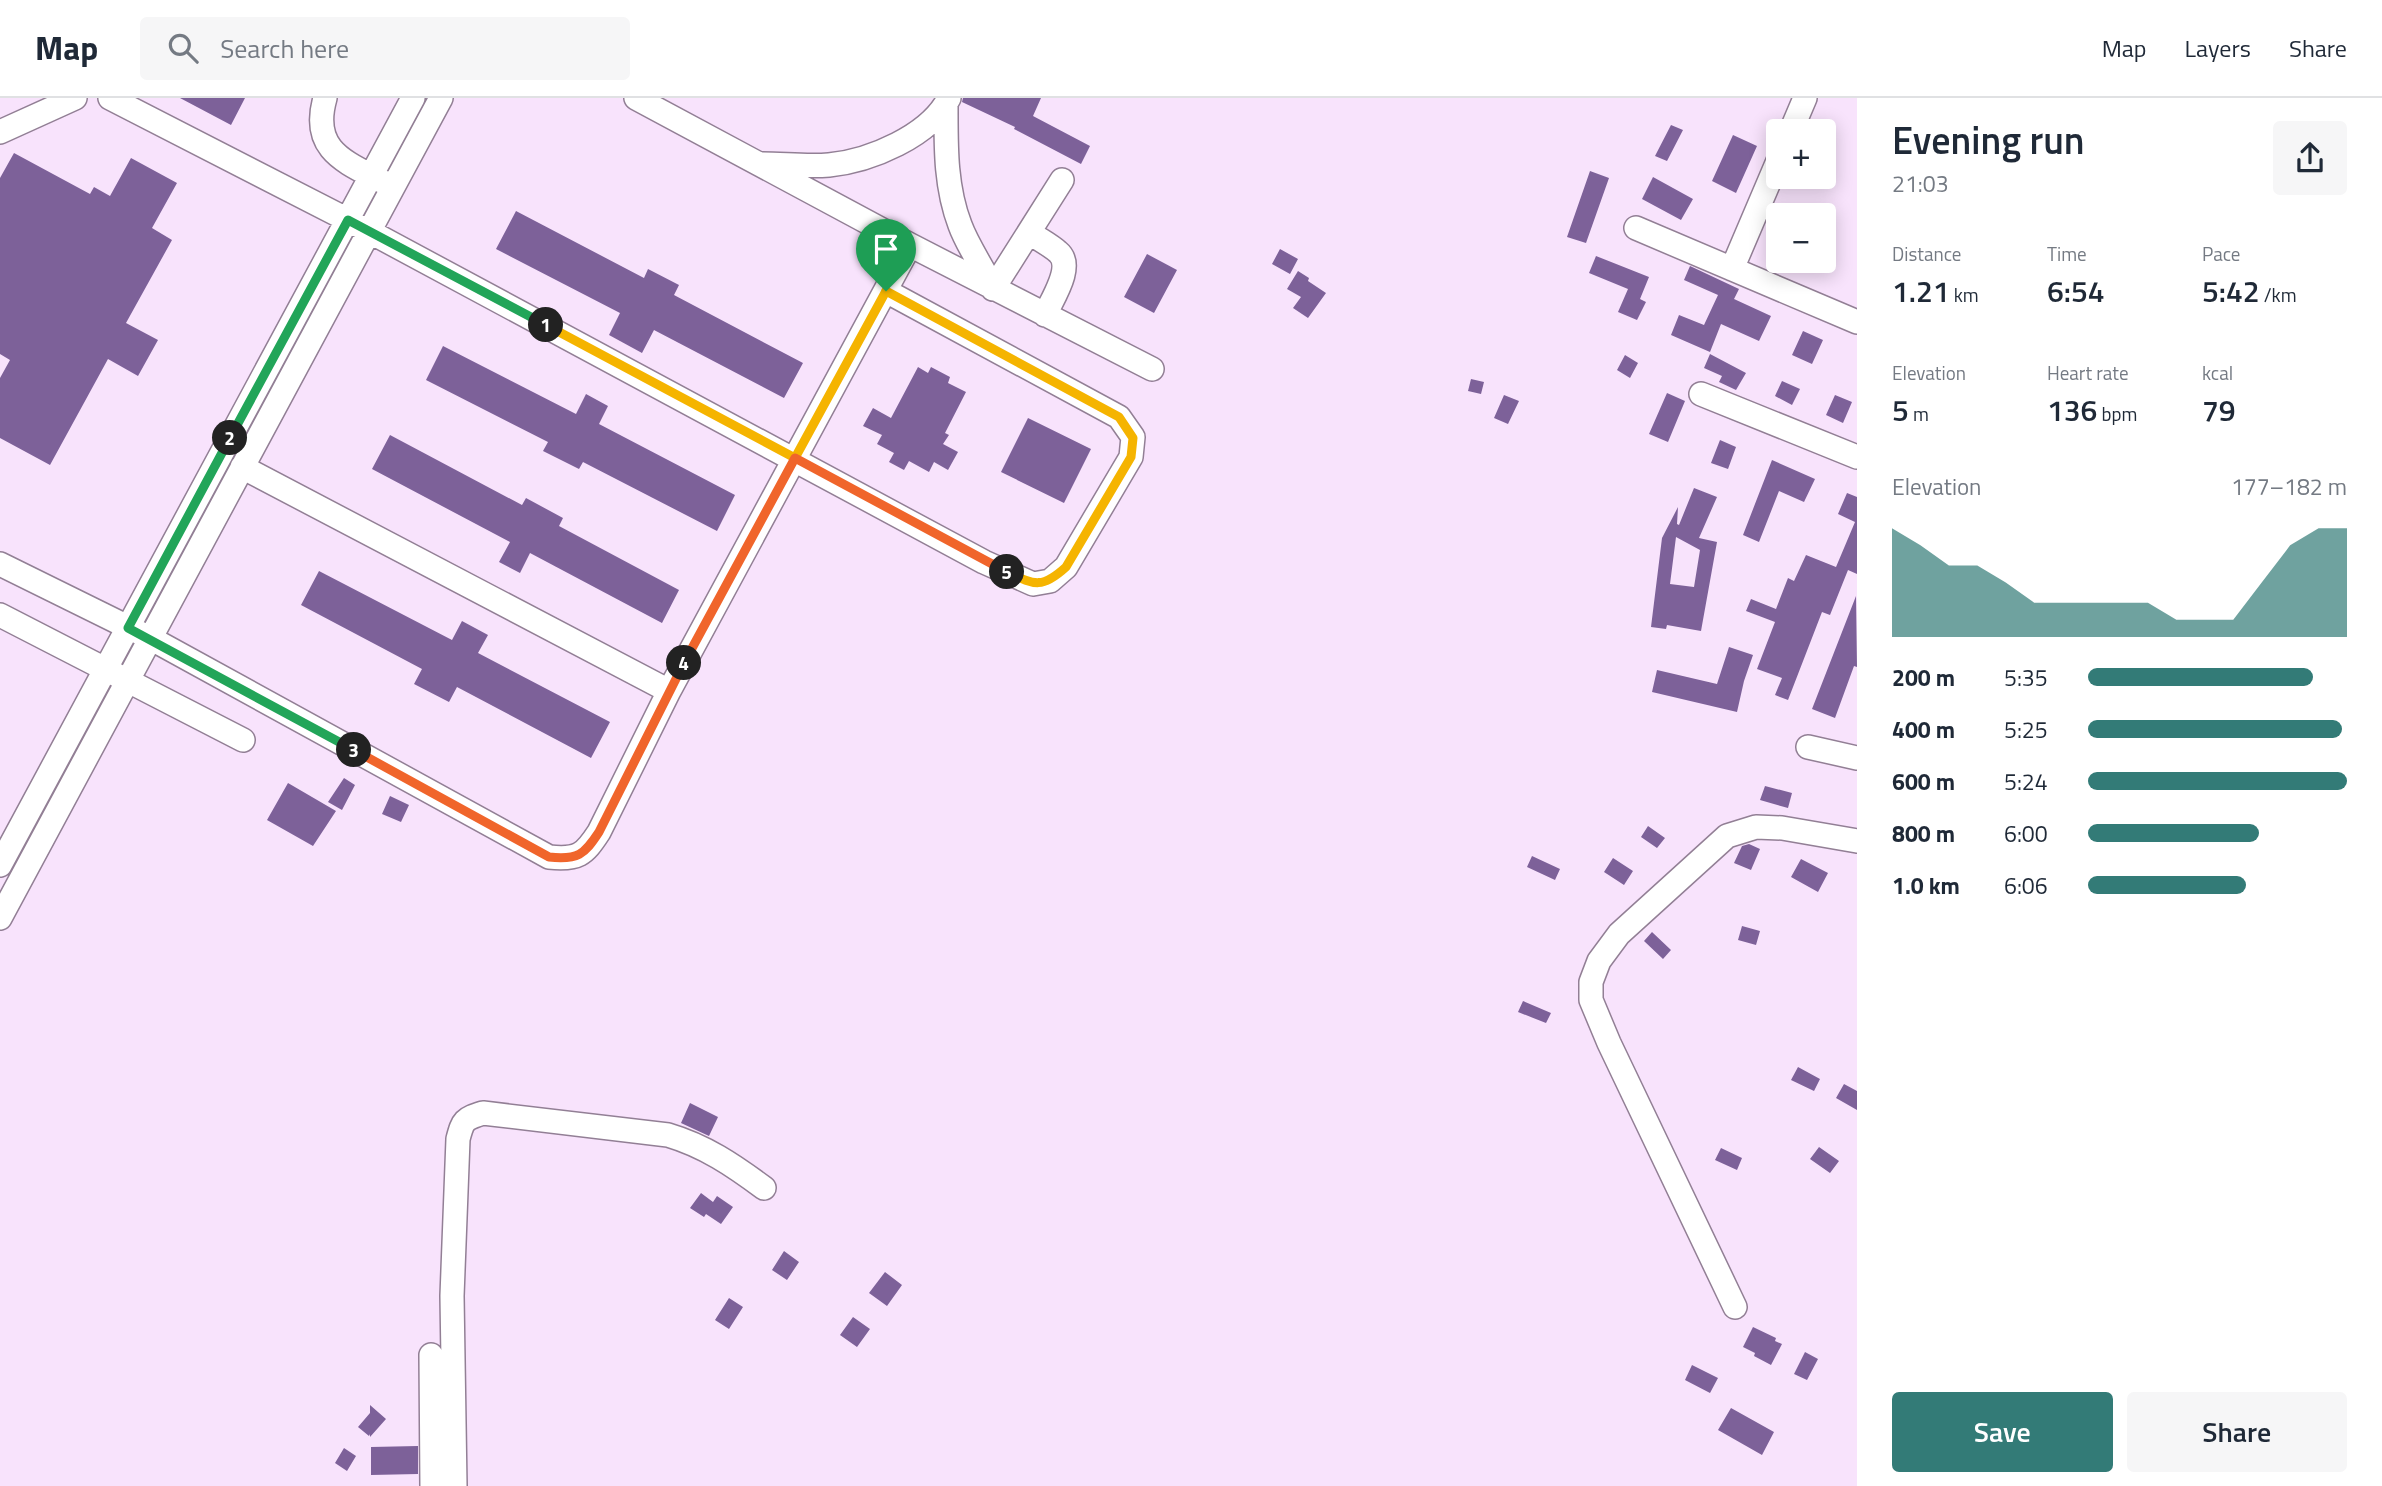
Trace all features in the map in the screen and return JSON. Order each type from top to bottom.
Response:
[{"type":"street","points":[[0,132],[75,98]]},
{"type":"street","points":[[110,98],[370,231],[984,562],[1033,584],[1050,581],[1066,567],[1131,457],[1133,438],[1119,417],[886,291]]},
{"type":"street","points":[[325,98],[321,112],[322,125],[325,139],[334,155],[394,187]]},
{"type":"street","points":[[0,865],[414,98]]},
{"type":"street","points":[[0,918],[441,98]]},
{"type":"street","points":[[636,98],[993,289],[1152,369]]},
{"type":"street","points":[[1796,119],[1805,98]]},
{"type":"street","points":[[760,164],[829,165],[877,154],[919,132],[947,101]]},
{"type":"street","points":[[947,101],[945,160],[953,200],[960,225],[993,289]]},
{"type":"street","points":[[993,289],[1062,180]]},
{"type":"street","points":[[1732,269],[1766,189]]},
{"type":"street","points":[[1636,228],[1732,269],[1854,314]]},
{"type":"street","points":[[1029,232],[1060,253],[1065,261],[1064,272],[1045,315]]},
{"type":"street","points":[[0,564],[150,638],[549,857],[569,859],[586,851],[599,832],[669,691],[910,245]]},
{"type":"street","points":[[1701,394],[1857,457]]},
{"type":"street","points":[[242,467],[669,691]]},
{"type":"street","points":[[0,615],[243,740]]},
{"type":"street","points":[[1808,747],[1857,758]]},
{"type":"street","points":[[1735,1307],[1609,1043],[1591,1000],[1591,982],[1599,961],[1619,934],[1727,836],[1756,827],[1769,827],[1857,841]]},
{"type":"street","points":[[455,1486],[452,1296],[458,1139],[467,1118],[483,1113],[668,1135],[691,1142],[720,1156],[764,1188]]},
{"type":"street","points":[[431,1355],[432,1486]]},
{"type":"building","points":[[180,98],[245,98],[231,125]]},
{"type":"building","points":[[963,98],[1041,98],[1033,116],[1090,146],[1081,164],[1014,129],[1015,127],[962,102]]},
{"type":"building","points":[[1671,125],[1683,130],[1667,161],[1655,156]]},
{"type":"building","points":[[1733,135],[1757,146],[1736,193],[1712,181]]},
{"type":"building","points":[[14,153],[90,194],[94,187],[110,196],[131,158],[177,183],[152,228],[172,240],[126,323],[158,340],[138,376],[108,359],[50,465],[0,438],[0,378],[10,360],[0,354],[0,178]]},
{"type":"building","points":[[1590,171],[1609,178],[1586,243],[1567,237]]},
{"type":"building","points":[[1653,177],[1693,199],[1681,220],[1642,199]]},
{"type":"building","points":[[516,211],[644,278],[648,269],[679,285],[674,295],[803,363],[784,398],[654,330],[642,353],[609,335],[620,313],[496,249]]},
{"type":"building","points":[[1280,249],[1298,259],[1290,274],[1272,264]]},
{"type":"building","points":[[1147,254],[1177,270],[1154,313],[1124,297]]},
{"type":"building","points":[[1596,256],[1649,277],[1640,299],[1646,302],[1637,320],[1618,312],[1628,289],[1589,273]]},
{"type":"building","points":[[1690,266],[1739,289],[1734,299],[1771,316],[1759,341],[1721,324],[1710,352],[1671,335],[1679,315],[1704,325],[1718,295],[1684,280]]},
{"type":"building","points":[[1298,271],[1326,293],[1308,318],[1293,308],[1301,297],[1287,289]]},
{"type":"building","points":[[1803,331],[1823,340],[1812,364],[1792,355]]},
{"type":"building","points":[[443,346],[576,414],[586,394],[608,406],[599,424],[735,495],[717,531],[583,462],[579,469],[543,451],[548,442],[426,380]]},
{"type":"building","points":[[1710,354],[1746,373],[1736,390],[1719,382],[1722,376],[1704,368]]},
{"type":"building","points":[[1625,355],[1638,363],[1630,378],[1617,370]]},
{"type":"building","points":[[918,367],[928,373],[931,367],[950,377],[948,383],[966,392],[945,433],[949,435],[943,444],[958,452],[948,470],[934,462],[929,472],[909,461],[904,470],[889,462],[894,453],[877,444],[882,435],[863,426],[873,408],[891,418]]},
{"type":"building","points":[[1471,379],[1484,382],[1481,394],[1468,391]]},
{"type":"building","points":[[1782,381],[1800,389],[1792,405],[1775,396]]},
{"type":"building","points":[[1667,393],[1685,401],[1668,442],[1649,434]]},
{"type":"building","points":[[1504,395],[1519,401],[1508,424],[1494,418]]},
{"type":"building","points":[[1835,395],[1852,402],[1843,423],[1826,415]]},
{"type":"building","points":[[1028,418],[1091,449],[1064,503],[1001,472]]},
{"type":"building","points":[[390,435],[522,505],[526,498],[563,518],[559,526],[679,590],[662,623],[530,553],[520,573],[499,562],[510,542],[372,469]]},
{"type":"building","points":[[1720,440],[1736,447],[1728,469],[1711,463]]},
{"type":"building","points":[[1772,460],[1815,479],[1804,502],[1779,491],[1759,542],[1743,535]]},
{"type":"building","points":[[1694,488],[1717,497],[1699,538],[1717,542],[1701,631],[1667,625],[1666,629],[1651,627],[1662,538],[1678,507],[1679,525]],"holes":[[[1676,537],[1700,550],[1694,587],[1670,584]]]},
{"type":"building","points":[[1847,493],[1857,497],[1857,574],[1848,570],[1830,615],[1822,612],[1788,700],[1775,695],[1782,678],[1757,669],[1775,622],[1746,611],[1751,599],[1776,609],[1788,578],[1794,581],[1806,555],[1836,567],[1855,522],[1838,514]]},
{"type":"building","points":[[319,571],[452,640],[462,621],[488,635],[478,653],[610,722],[591,758],[457,687],[449,702],[414,684],[422,669],[301,605]]},
{"type":"building","points":[[1856,596],[1857,667],[1854,666],[1835,718],[1812,709]]},
{"type":"building","points":[[1729,647],[1753,655],[1737,712],[1652,692],[1657,670],[1717,684]]},
{"type":"building","points":[[344,778],[355,785],[342,810],[328,802]]},
{"type":"building","points":[[288,783],[336,811],[313,846],[267,820]]},
{"type":"building","points":[[1765,786],[1792,793],[1788,808],[1760,800]]},
{"type":"building","points":[[390,796],[409,805],[401,822],[382,814]]},
{"type":"building","points":[[1648,826],[1665,838],[1657,848],[1641,837]]},
{"type":"building","points":[[1749,844],[1760,849],[1751,870],[1734,863],[1742,846]]},
{"type":"building","points":[[1532,856],[1560,869],[1555,880],[1527,867]]},
{"type":"building","points":[[1613,858],[1633,871],[1624,885],[1604,872]]},
{"type":"building","points":[[1801,859],[1828,873],[1818,892],[1791,877]]},
{"type":"building","points":[[1742,926],[1760,931],[1756,945],[1738,940]]},
{"type":"building","points":[[1652,932],[1671,950],[1663,959],[1644,941]]},
{"type":"building","points":[[1523,1001],[1551,1013],[1546,1023],[1518,1012]]},
{"type":"building","points":[[1798,1067],[1820,1079],[1814,1091],[1791,1080]]},
{"type":"building","points":[[1844,1084],[1857,1091],[1857,1110],[1836,1098]]},
{"type":"building","points":[[690,1103],[718,1117],[709,1136],[681,1123]]},
{"type":"building","points":[[1819,1147],[1839,1161],[1830,1173],[1810,1159]]},
{"type":"building","points":[[1721,1148],[1742,1158],[1737,1170],[1715,1160]]},
{"type":"building","points":[[701,1193],[713,1202],[717,1196],[733,1207],[721,1224],[690,1208]]},
{"type":"building","points":[[784,1251],[799,1262],[787,1280],[772,1270]]},
{"type":"building","points":[[885,1272],[902,1285],[887,1306],[869,1293]]},
{"type":"building","points":[[729,1298],[743,1307],[729,1329],[715,1320]]},
{"type":"building","points":[[853,1317],[870,1329],[857,1347],[840,1335]]},
{"type":"building","points":[[1753,1327],[1776,1338],[1775,1341],[1782,1344],[1771,1365],[1743,1347]]},
{"type":"building","points":[[1805,1352],[1818,1359],[1807,1380],[1794,1374]]},
{"type":"building","points":[[1692,1365],[1718,1378],[1710,1393],[1685,1380]]},
{"type":"building","points":[[370,1405],[386,1419],[370,1437],[370,1434],[369,1436],[358,1427],[370,1413]]},
{"type":"building","points":[[1731,1408],[1774,1432],[1762,1455],[1718,1430]]},
{"type":"building","points":[[418,1446],[418,1474],[371,1475],[371,1447]]},
{"type":"building","points":[[344,1448],[356,1456],[347,1471],[335,1463]]},
{"type":"route","points":[[886,291],[795,458],[348,220],[128,628],[549,857],[569,859],[586,851],[599,832],[669,691],[795,458],[984,562],[1033,584],[1050,581],[1066,567],[1131,457],[1133,438],[1119,417],[886,291]]}]
